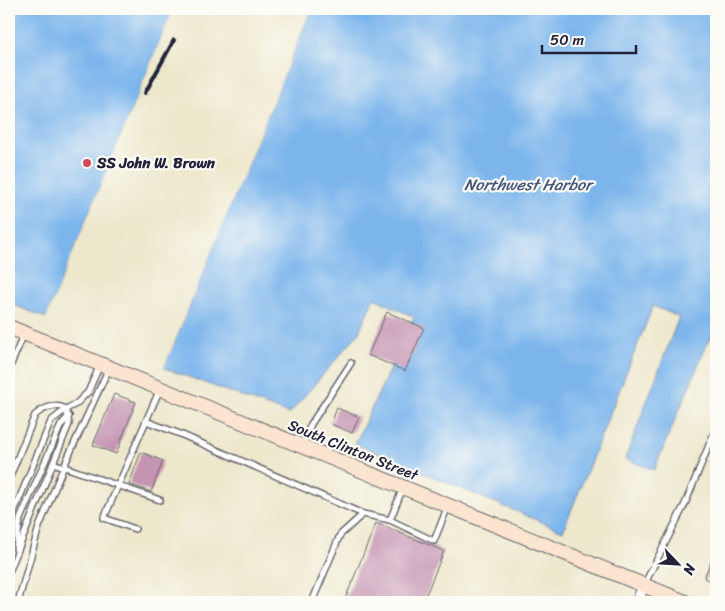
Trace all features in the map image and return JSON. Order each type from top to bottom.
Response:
[{"type":"main road","name":"South Clinton Street","points":[[9,327],[685,602]]},
{"type":"street","points":[[637,602],[644,585]]},
{"type":"lane","points":[[9,368],[24,333]]},
{"type":"lane","points":[[302,446],[311,424],[351,363]]},
{"type":"lane","points":[[9,539],[10,519],[51,421],[76,404],[88,392],[104,366]]},
{"type":"lane","points":[[18,602],[39,527],[104,366]]},
{"type":"lane","points":[[135,529],[104,518],[160,388]]},
{"type":"lane","points":[[9,479],[35,415],[52,406],[60,406],[66,409],[69,416],[69,424],[9,572]]},
{"type":"lane","points":[[15,556],[20,519],[61,425],[69,416]]},
{"type":"lane","points":[[146,421],[363,514],[390,520],[434,541],[448,506]]},
{"type":"lane","points":[[644,585],[685,504],[716,428]]},
{"type":"lane","points":[[53,463],[160,500]]},
{"type":"lane","points":[[390,520],[404,488]]},
{"type":"lane","points":[[312,602],[340,536],[363,514]]},
{"type":"water","points":[[9,9],[173,9],[46,318],[9,303]]},
{"type":"water","name":"Northwest Harbor","points":[[311,9],[716,9],[716,340],[710,337],[654,470],[625,459],[679,317],[653,306],[563,531],[355,444],[414,317],[374,298],[358,334],[289,414],[164,368]]},
{"type":"pier","points":[[173,9],[175,10],[48,319],[46,318]]},
{"type":"pier","points":[[308,9],[311,9],[164,368],[162,367]]},
{"type":"building","points":[[387,312],[424,328],[405,371],[368,355]]},
{"type":"building","points":[[114,394],[136,402],[116,454],[93,445]]},
{"type":"building","points":[[337,408],[359,417],[352,433],[331,424]]},
{"type":"building","points":[[141,452],[163,461],[151,492],[129,484]]},
{"type":"building","points":[[376,523],[444,551],[423,602],[344,602]]},
{"type":"building","points":[[716,549],[716,583],[704,578]]},
{"type":"railway","points":[[145,93],[174,40]]},
{"type":"place","name":"SS John W. Brown","points":[[87,163]]}]
